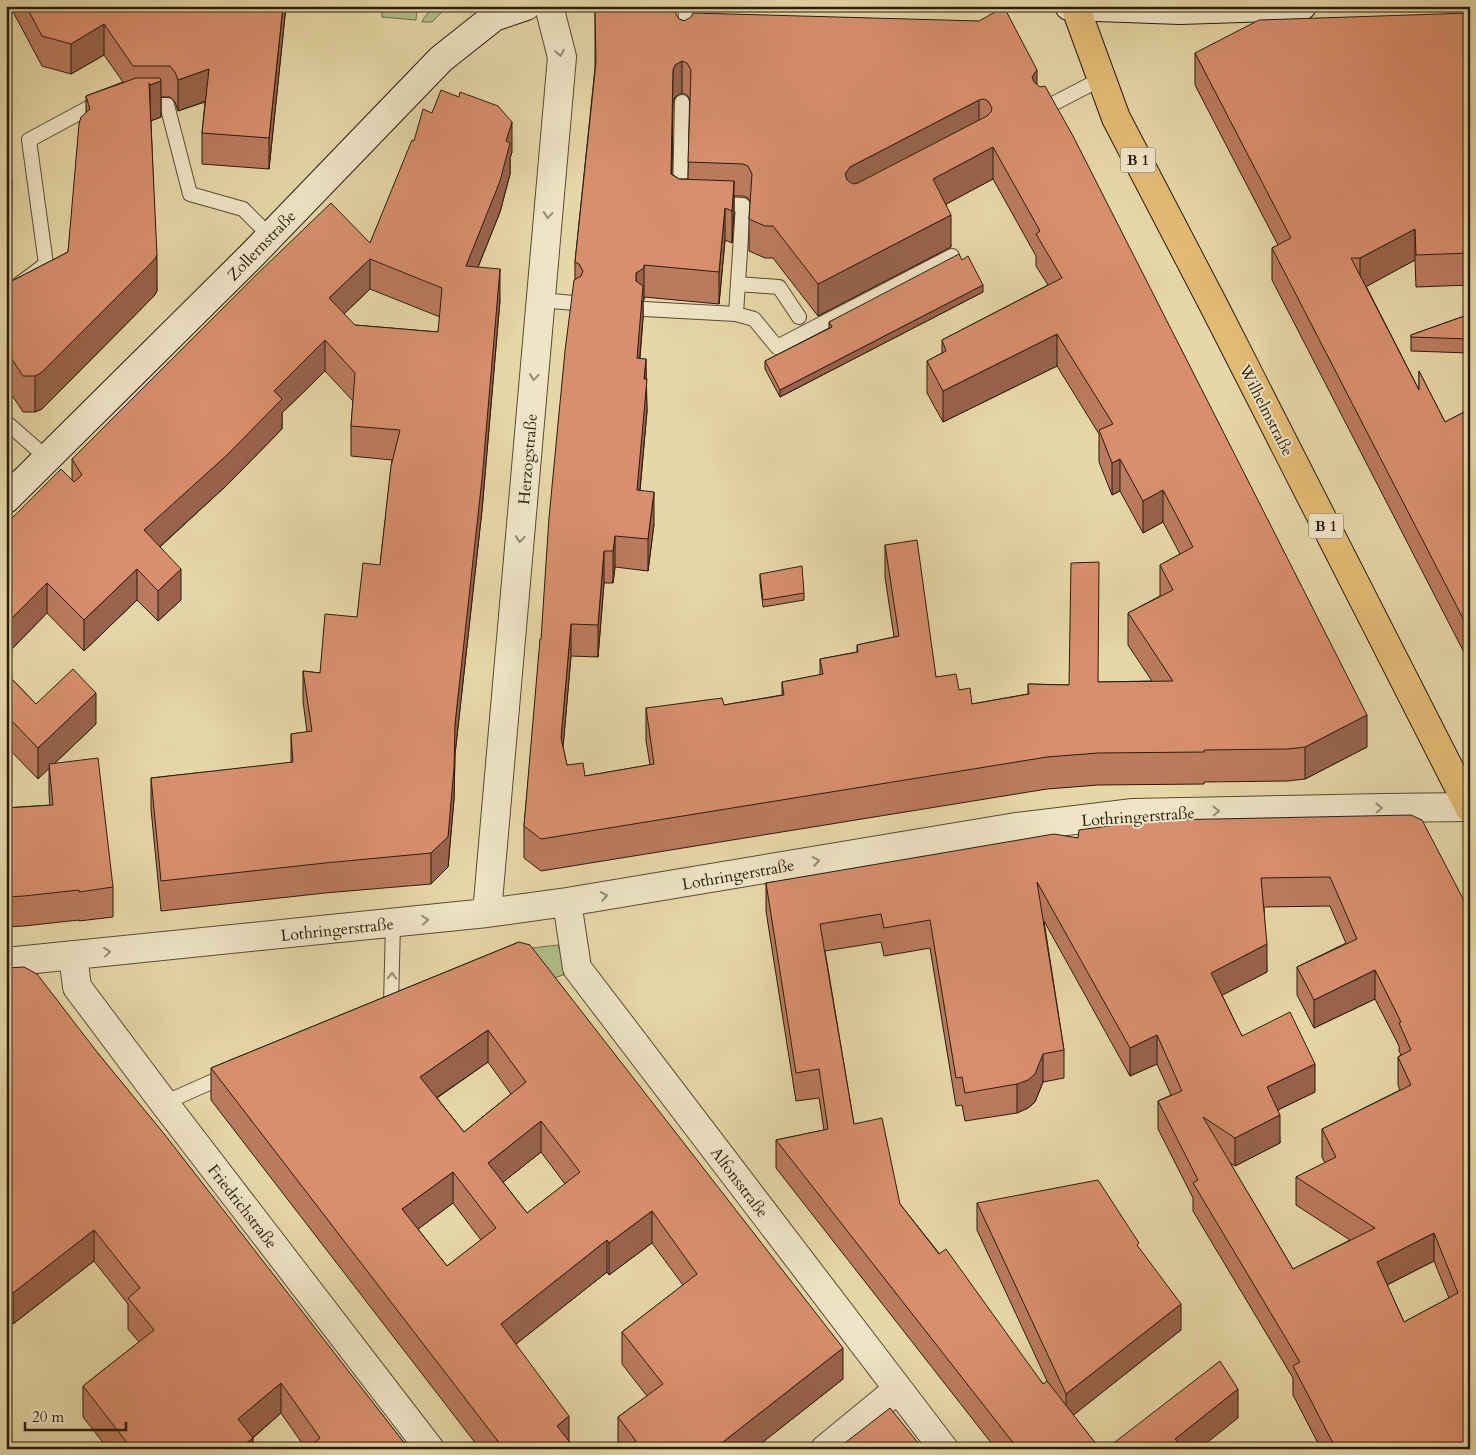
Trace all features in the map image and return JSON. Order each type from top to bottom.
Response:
[{"type":"main road","name":"Wilhelmstraße","points":[[1075,6],[1116,118],[1219,315],[1469,808]]},
{"type":"street","name":"Zollernstraße","points":[[6,498],[270,236],[441,59],[494,17],[526,6]]},
{"type":"street","name":"Herzogstraße","points":[[487,913],[562,57],[549,6]]},
{"type":"street","points":[[1069,6],[1180,10],[1302,6]]},
{"type":"street","name":"Lothringerstraße","points":[[6,962],[487,913],[568,902],[1016,827],[1133,813],[1469,808]]},
{"type":"street","name":"Alfonsstraße","points":[[568,902],[577,968],[944,1449]]},
{"type":"street","name":"Friedrichstraße","points":[[73,955],[77,987],[430,1449]]},
{"type":"street","points":[[825,1449],[898,1389]]},
{"type":"lane","points":[[684,44],[686,6]]},
{"type":"lane","points":[[1042,110],[1101,79]]},
{"type":"lane","points":[[682,102],[679,202],[743,205],[736,314]]},
{"type":"lane","points":[[130,106],[167,105],[190,194],[243,210],[270,236]]},
{"type":"lane","points":[[6,294],[46,264],[29,140],[92,106],[111,106]]},
{"type":"lane","points":[[644,309],[736,314],[754,319],[777,347],[952,256]]},
{"type":"lane","points":[[738,284],[779,287],[799,317]]},
{"type":"lane","points":[[540,300],[574,303]]},
{"type":"lane","points":[[6,422],[47,458]]},
{"type":"lane","points":[[373,1011],[391,1004],[393,923]]},
{"type":"lane","points":[[164,1103],[240,1069]]},
{"type":"green space","points":[[382,6],[417,6],[416,20],[382,17]]},
{"type":"green space","points":[[434,6],[448,6],[432,22],[422,22],[424,18]]},
{"type":"green space","points":[[558,945],[566,974],[548,980],[524,949]]},
{"type":"building","points":[[26,6],[283,6],[269,138],[202,133],[209,69],[178,80],[170,66],[133,66],[104,24],[71,44],[42,36]]},
{"type":"building","points":[[1004,7],[1037,70],[1032,77],[1034,82],[1040,87],[1045,86],[1073,136],[1367,715],[1305,747],[1204,750],[1204,752],[1098,753],[1047,757],[541,839],[524,826],[541,639],[549,518],[565,351],[574,280],[581,276],[583,271],[579,264],[575,262],[596,62],[595,9],[675,12],[679,19],[684,21],[691,17],[693,13],[979,21]],"holes":[[[682,61],[687,63],[691,70],[688,162],[743,164],[748,166],[752,174],[749,219],[765,226],[773,226],[818,284],[951,215],[933,179],[993,147],[1040,231],[1036,234],[1062,278],[942,340],[946,351],[927,361],[943,391],[1057,334],[1113,424],[1099,430],[1112,463],[1120,459],[1143,501],[1163,490],[1193,547],[1160,565],[1173,590],[1128,613],[1173,681],[1098,682],[1099,562],[1071,563],[1069,685],[1028,684],[1029,694],[972,704],[970,688],[959,690],[956,674],[936,677],[917,540],[885,545],[899,636],[857,645],[858,652],[820,659],[823,674],[782,682],[784,695],[724,705],[722,698],[646,708],[654,764],[585,776],[583,763],[567,765],[561,738],[571,624],[598,625],[604,551],[613,551],[615,536],[648,539],[654,492],[637,490],[647,379],[644,379],[646,359],[637,358],[643,286],[636,281],[636,273],[644,268],[644,265],[719,272],[725,208],[732,211],[734,181],[679,179],[671,174],[673,70],[675,65]],[[984,99],[988,101],[992,108],[987,116],[858,183],[853,184],[847,180],[845,174],[850,167]]]},
{"type":"building","points":[[1470,13],[1470,253],[1416,255],[1415,229],[1360,258],[1351,258],[1419,390],[1419,371],[1445,422],[1470,409],[1470,632],[1272,248],[1291,238],[1195,53],[1259,20]]},
{"type":"building","points":[[136,78],[160,78],[161,81],[150,85],[149,83],[157,255],[42,372],[35,376],[23,376],[6,350],[6,284],[68,252],[79,124],[81,117],[90,109],[86,96]]},
{"type":"building","points":[[441,90],[459,97],[460,92],[498,106],[512,122],[506,141],[510,143],[500,181],[466,266],[500,269],[482,479],[455,724],[454,768],[448,837],[431,853],[161,881],[151,778],[293,762],[291,734],[312,731],[303,671],[320,673],[325,614],[357,617],[363,563],[380,565],[391,466],[400,430],[351,426],[355,373],[325,340],[274,391],[282,399],[227,455],[144,530],[181,569],[158,591],[137,569],[84,620],[47,583],[6,624],[6,524],[61,469],[74,482],[82,475],[72,459],[255,276],[331,203],[370,243],[412,140],[414,141],[423,109],[432,113]],"holes":[[[370,259],[442,288],[438,332],[355,325],[329,298]]]},
{"type":"building","points":[[6,177],[12,179],[6,195]]},
{"type":"building","points":[[959,254],[962,260],[968,256],[983,285],[780,390],[765,361],[832,327],[829,322]]},
{"type":"building","points":[[1470,314],[1470,339],[1411,337],[1411,335]]},
{"type":"building","points":[[802,566],[804,593],[763,600],[760,574]]},
{"type":"building","points":[[73,669],[96,693],[38,748],[6,715],[6,673],[36,704]]},
{"type":"building","points":[[98,758],[113,887],[79,892],[79,890],[6,897],[6,808],[53,805],[49,764]]},
{"type":"building","points":[[1411,815],[1422,820],[1470,912],[1470,1449],[1336,1449],[1293,1366],[1300,1362],[1193,1183],[1198,1180],[1158,1101],[1182,1091],[1157,1035],[1130,1048],[1037,882],[1064,1050],[1043,1054],[1035,1074],[1028,1080],[1017,1084],[965,1093],[962,1077],[956,1078],[930,920],[884,928],[881,914],[820,924],[854,1124],[882,1118],[900,1204],[939,1254],[946,1249],[1043,1384],[1047,1381],[1100,1449],[1018,1449],[776,1140],[828,1129],[819,1069],[796,1073],[766,883],[1054,834],[1078,838],[1079,830],[1167,820]],"holes":[[[1330,877],[1357,939],[1297,967],[1314,1000],[1375,970],[1401,1022],[1399,1023],[1411,1050],[1398,1057],[1411,1085],[1322,1129],[1336,1157],[1296,1177],[1375,1228],[1293,1269],[1203,1117],[1235,1138],[1280,1115],[1267,1087],[1315,1064],[1290,1012],[1242,1036],[1211,973],[1267,944],[1261,878]],[[1434,1233],[1458,1293],[1404,1322],[1377,1262]]]},
{"type":"building","points":[[519,942],[530,945],[843,1348],[714,1449],[625,1449],[636,1441],[618,1417],[663,1384],[622,1332],[697,1274],[652,1211],[609,1243],[607,1240],[501,1324],[569,1416],[557,1426],[575,1449],[504,1449],[211,1068]],"holes":[[[488,1030],[526,1082],[464,1132],[420,1077]],[[541,1121],[580,1172],[527,1213],[488,1163]],[[453,1172],[496,1228],[447,1266],[402,1209]]]},
{"type":"building","points":[[24,967],[37,974],[97,1052],[165,1135],[409,1449],[316,1449],[313,1444],[320,1438],[281,1383],[238,1419],[253,1438],[238,1449],[132,1449],[83,1386],[154,1330],[128,1298],[140,1288],[94,1230],[13,1293],[6,1284],[6,968]]},
{"type":"building","points":[[1098,1180],[1139,1243],[1137,1245],[1181,1304],[1066,1394],[977,1203]]},
{"type":"building","points":[[1220,1361],[1238,1389],[1175,1439],[1183,1449],[1106,1449]]},
{"type":"building","points":[[890,1408],[923,1449],[837,1449]]}]
